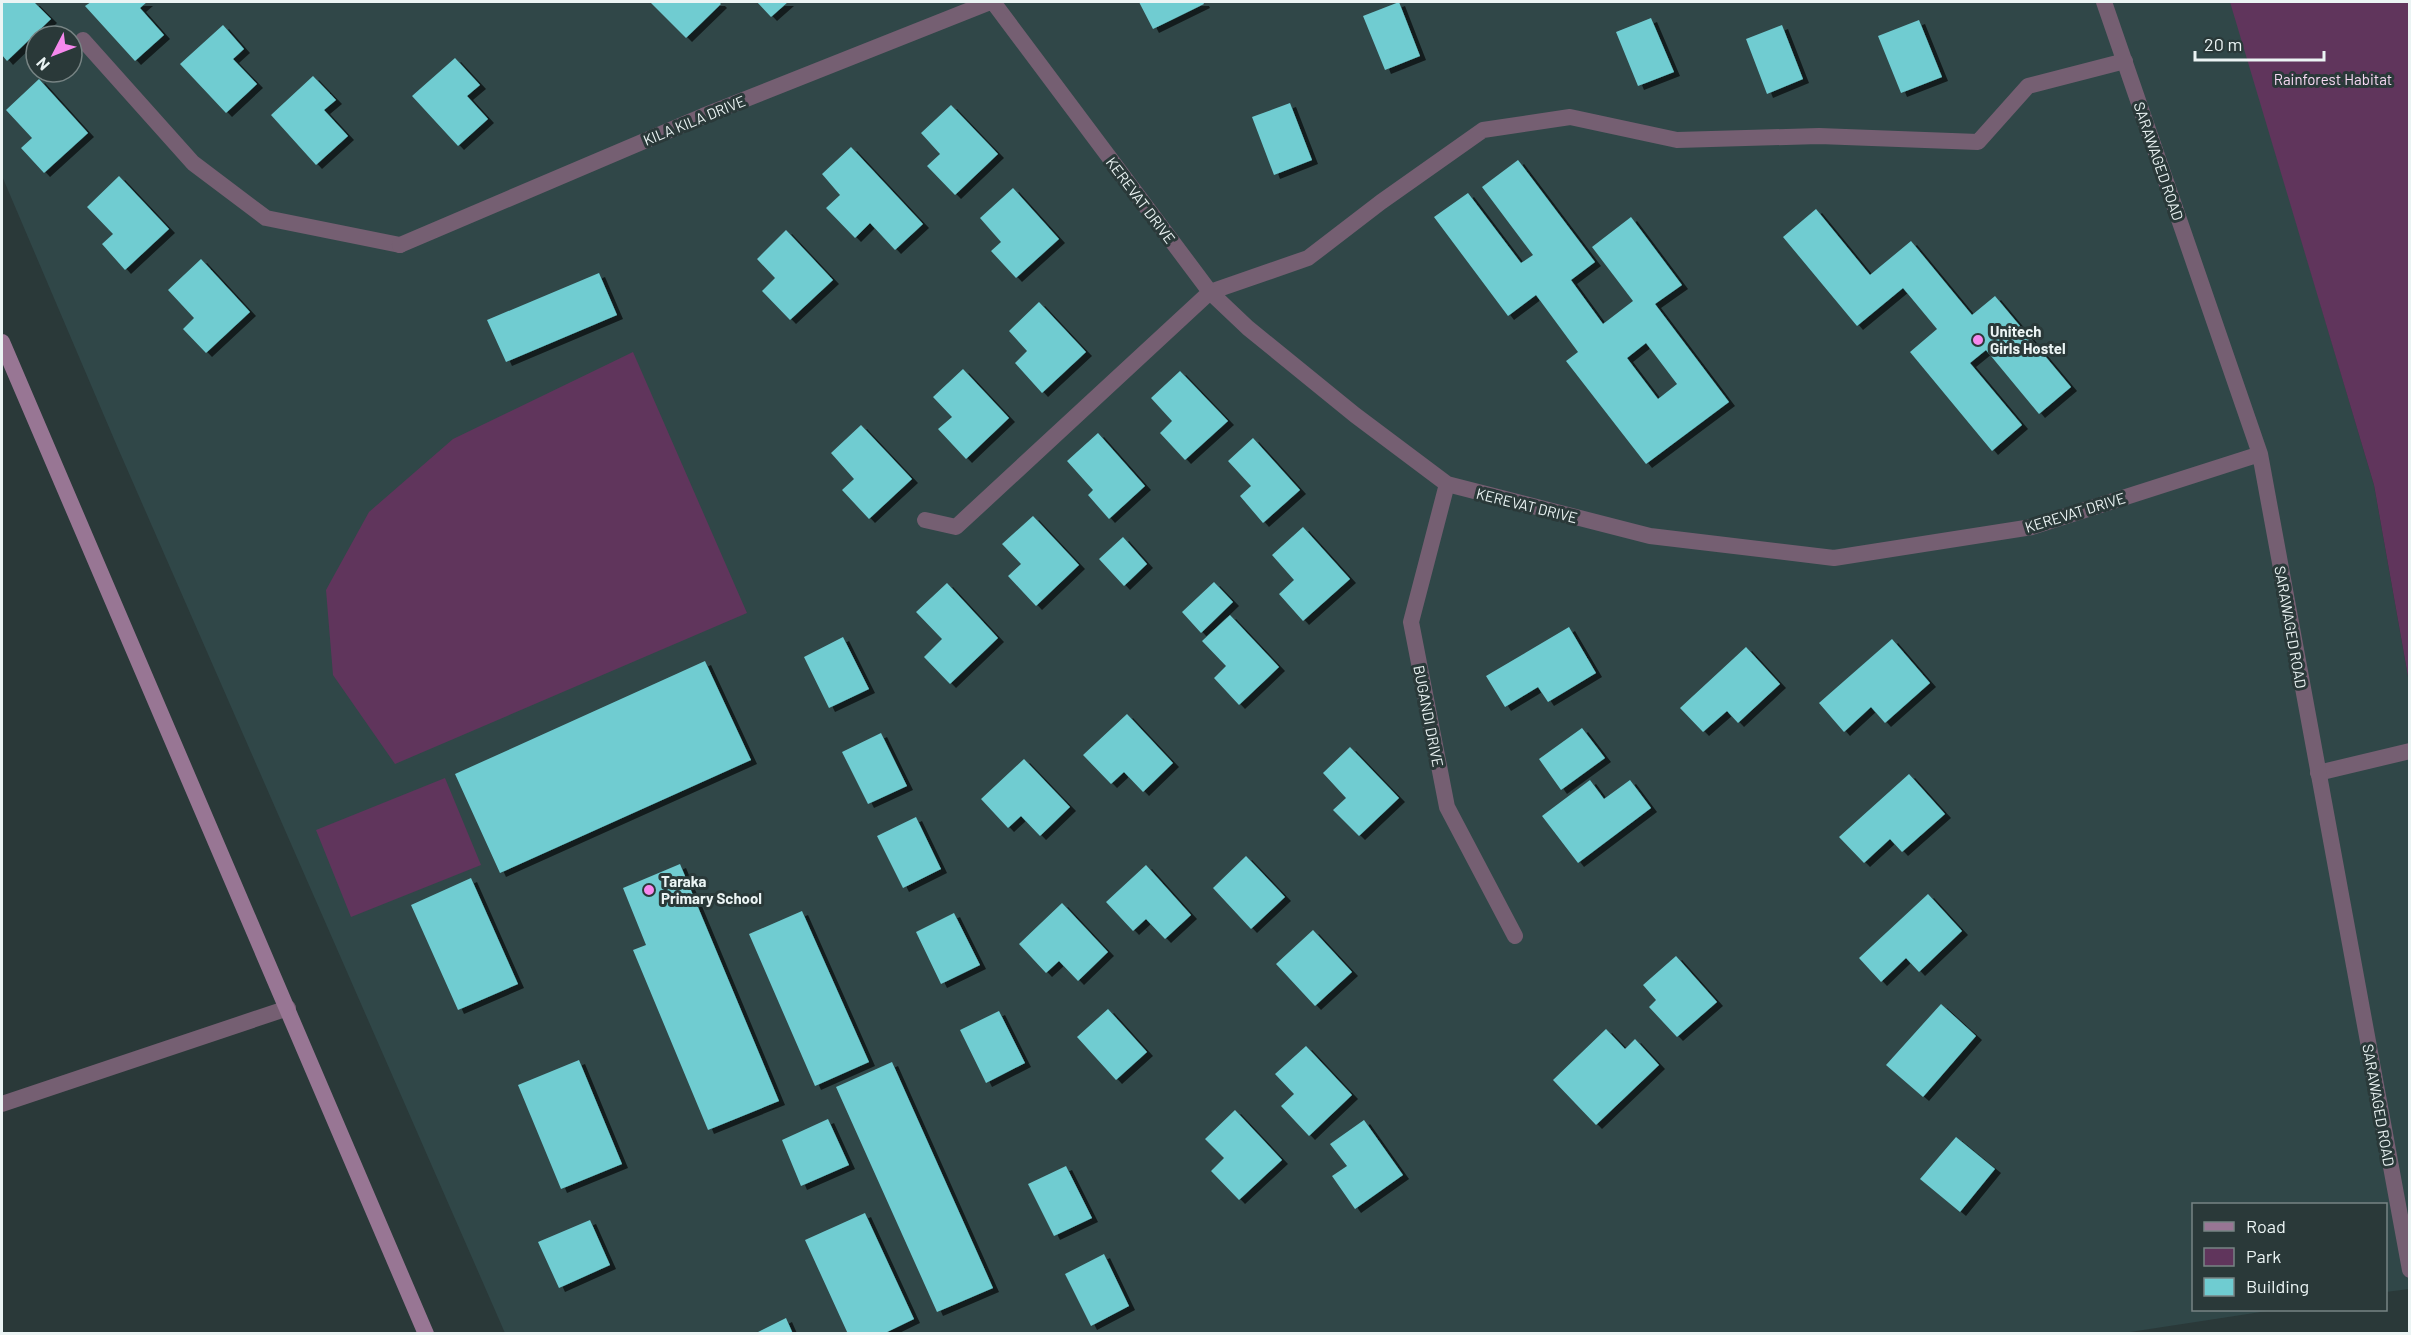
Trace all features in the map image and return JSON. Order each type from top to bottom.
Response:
[{"type":"main road","points":[[2,342],[426,1334]]},
{"type":"street","name":"KILA KILA DRIVE","points":[[84,41],[193,163],[266,218],[400,245],[703,116],[991,2]]},
{"type":"street","name":"KEREVAT DRIVE","points":[[991,2],[1210,292],[1248,328],[1355,416],[1447,484],[1650,536],[1834,558],[2032,527],[2260,454]]},
{"type":"street","name":"SARAWAGED ROAD","points":[[2104,2],[2260,454],[2409,1270]]},
{"type":"street","points":[[925,520],[956,527],[1210,292],[1308,258],[1381,202],[1483,130],[1570,117],[1677,140],[1819,136],[1978,142],[2028,86],[2125,61]]},
{"type":"street","name":"BUGANDI DRIVE","points":[[1447,484],[1411,622],[1447,807],[1515,936]]},
{"type":"street","points":[[2318,773],[2409,751]]},
{"type":"street","points":[[2,1104],[288,1008]]},
{"type":"shaded area","points":[[2,2],[2231,2],[2374,485],[2409,682],[2409,1289],[2387,1292],[2387,1203],[2192,1203],[2192,1311],[2267,1311],[2117,1334],[505,1333],[117,446],[2,176]]},
{"type":"green space","name":"Rainforest Habitat","points":[[2230,2],[2409,2],[2409,682],[2374,485]]},
{"type":"green space","points":[[633,352],[747,613],[395,764],[333,675],[326,590],[369,512],[453,439]]},
{"type":"green space","points":[[445,778],[481,865],[351,917],[316,830]]},
{"type":"building","points":[[2,2],[34,2],[51,19],[46,24],[24,24],[24,45],[7,61],[2,55]]},
{"type":"building","points":[[91,2],[147,2],[140,8],[164,35],[135,61],[85,6]]},
{"type":"building","points":[[650,2],[719,2],[721,4],[686,38]]},
{"type":"building","points":[[757,2],[788,2],[771,17]]},
{"type":"building","points":[[1139,2],[1203,2],[1204,4],[1153,29]]},
{"type":"building","points":[[1399,2],[1420,56],[1385,70],[1363,16]]},
{"type":"building","points":[[1651,18],[1674,72],[1638,86],[1616,32]]},
{"type":"building","points":[[1919,20],[1942,77],[1901,93],[1878,36]]},
{"type":"building","points":[[223,25],[244,49],[233,59],[257,84],[226,113],[180,64]]},
{"type":"building","points":[[1782,25],[1803,79],[1767,94],[1746,39]]},
{"type":"building","points":[[455,58],[480,85],[467,96],[488,119],[458,146],[412,96]]},
{"type":"building","points":[[313,76],[336,100],[324,110],[348,136],[316,165],[271,115]]},
{"type":"building","points":[[34,84],[44,84],[88,133],[44,173],[21,148],[32,138],[6,110]]},
{"type":"building","points":[[1290,103],[1312,160],[1274,175],[1252,117]]},
{"type":"building","points":[[951,105],[998,154],[955,195],[927,166],[940,154],[921,133]]},
{"type":"building","points":[[851,147],[923,224],[895,250],[870,223],[855,238],[826,208],[840,195],[822,174]]},
{"type":"building","points":[[1518,160],[1595,262],[1571,280],[1603,324],[1633,301],[1592,247],[1631,217],[1682,285],[1655,304],[1729,402],[1646,464],[1566,361],[1578,352],[1536,295],[1508,316],[1434,217],[1468,193],[1521,263],[1533,255],[1482,187]],"holes":[[[1646,343],[1677,384],[1658,399],[1627,358]]]},
{"type":"building","points":[[119,176],[169,229],[125,270],[102,244],[113,234],[87,207]]},
{"type":"building","points":[[1013,188],[1059,239],[1016,278],[991,251],[1001,242],[980,218]]},
{"type":"building","name":"Unitech Girls Hostel","points":[[1816,209],[1870,275],[1911,241],[1972,315],[1995,296],[2071,387],[2039,414],[1986,350],[1970,363],[2022,425],[1992,451],[1910,352],[1937,329],[1903,288],[1857,326],[1783,237]]},
{"type":"building","points":[[786,230],[833,280],[790,320],[762,291],[775,278],[757,259]]},
{"type":"building","points":[[201,259],[250,312],[206,353],[183,329],[194,318],[168,290]]},
{"type":"building","points":[[599,273],[617,315],[506,362],[487,320]]},
{"type":"building","points":[[1039,302],[1086,352],[1042,393],[1015,363],[1027,351],[1009,331]]},
{"type":"building","points":[[963,369],[1009,418],[966,459],[938,429],[952,417],[933,397]]},
{"type":"building","points":[[1180,371],[1228,421],[1185,460],[1160,433],[1172,421],[1151,398]]},
{"type":"building","points":[[861,425],[912,479],[869,519],[842,490],[854,479],[831,453]]},
{"type":"building","points":[[1098,433],[1145,486],[1109,519],[1088,495],[1093,490],[1067,461]]},
{"type":"building","points":[[1253,438],[1300,490],[1263,523],[1240,496],[1251,486],[1228,461]]},
{"type":"building","points":[[1033,516],[1079,565],[1036,606],[1008,576],[1021,564],[1002,544]]},
{"type":"building","points":[[1303,527],[1350,579],[1303,621],[1279,594],[1294,580],[1272,555]]},
{"type":"building","points":[[1123,537],[1147,564],[1124,586],[1099,559]]},
{"type":"building","points":[[1214,582],[1233,602],[1201,633],[1182,612]]},
{"type":"building","points":[[947,583],[998,638],[950,684],[924,657],[942,639],[916,612]]},
{"type":"building","points":[[1230,615],[1279,667],[1239,705],[1214,678],[1226,666],[1202,641]]},
{"type":"building","points":[[1569,627],[1596,673],[1548,702],[1538,687],[1505,707],[1486,676]]},
{"type":"building","points":[[843,637],[869,689],[829,708],[804,657]]},
{"type":"building","points":[[1892,639],[1930,683],[1885,723],[1871,707],[1844,732],[1819,703]]},
{"type":"building","points":[[1746,647],[1780,684],[1738,723],[1727,711],[1703,732],[1680,708]]},
{"type":"building","points":[[705,661],[751,760],[500,873],[455,774]]},
{"type":"building","points":[[1127,714],[1173,763],[1143,792],[1124,772],[1111,784],[1083,755]]},
{"type":"building","points":[[1582,728],[1605,758],[1561,790],[1539,759]]},
{"type":"building","points":[[881,733],[907,786],[868,804],[842,752]]},
{"type":"building","points":[[1350,747],[1399,798],[1359,836],[1333,810],[1346,798],[1323,773]]},
{"type":"building","points":[[1024,759],[1070,807],[1040,836],[1021,816],[1008,828],[981,799]]},
{"type":"building","points":[[1909,774],[1945,814],[1902,852],[1890,839],[1864,863],[1839,837]]},
{"type":"building","points":[[1590,780],[1604,799],[1630,780],[1651,808],[1578,863],[1542,816]]},
{"type":"building","points":[[916,817],[941,869],[903,888],[877,836]]},
{"type":"building","points":[[1246,856],[1285,897],[1251,929],[1213,888]]},
{"type":"building","points":[[680,864],[779,1101],[708,1130],[633,950],[646,945],[623,888]]},
{"type":"building","points":[[1146,865],[1191,915],[1165,939],[1146,919],[1133,931],[1106,902]]},
{"type":"building","points":[[471,878],[518,984],[458,1010],[411,905]]},
{"type":"building","points":[[1928,894],[1962,931],[1919,972],[1906,958],[1881,982],[1859,958]]},
{"type":"building","points":[[1062,903],[1108,952],[1078,981],[1059,961],[1046,973],[1019,944]]},
{"type":"building","points":[[802,911],[869,1062],[815,1086],[749,934]]},
{"type":"building","points":[[954,913],[980,965],[941,984],[916,932]]},
{"type":"building","points":[[1313,930],[1352,972],[1315,1006],[1276,964]]},
{"type":"building","points":[[1676,956],[1717,1002],[1677,1037],[1649,1007],[1656,1000],[1643,985]]},
{"type":"building","points":[[1941,1004],[1976,1036],[1923,1097],[1886,1065]]},
{"type":"building","points":[[1108,1009],[1147,1052],[1116,1080],[1077,1037]]},
{"type":"building","points":[[999,1011],[1025,1063],[986,1083],[960,1030]]},
{"type":"building","points":[[1606,1029],[1625,1049],[1635,1039],[1659,1065],[1596,1125],[1553,1080]]},
{"type":"building","points":[[1306,1046],[1352,1095],[1309,1136],[1281,1106],[1294,1094],[1275,1074]]},
{"type":"building","points":[[579,1060],[622,1164],[561,1189],[518,1085]]},
{"type":"building","points":[[892,1062],[993,1288],[937,1312],[836,1087]]},
{"type":"building","points":[[1235,1110],[1282,1160],[1239,1200],[1211,1171],[1224,1158],[1205,1139]]},
{"type":"building","points":[[828,1119],[849,1165],[801,1186],[782,1140]]},
{"type":"building","points":[[1364,1120],[1403,1175],[1355,1209],[1332,1176],[1347,1166],[1330,1144]]},
{"type":"building","points":[[1956,1137],[1995,1169],[1960,1212],[1920,1179]]},
{"type":"building","points":[[1066,1166],[1092,1218],[1054,1236],[1028,1184]]},
{"type":"building","points":[[865,1213],[914,1319],[883,1334],[848,1334],[805,1240]]},
{"type":"building","points":[[590,1220],[610,1265],[559,1288],[538,1242]]},
{"type":"building","points":[[1104,1254],[1129,1306],[1091,1326],[1065,1274]]},
{"type":"building","points":[[786,1318],[793,1334],[754,1334]]},
{"type":"place","name":"Unitech Girls Hostel","points":[[1978,340]]},
{"type":"place","name":"Taraka Primary School","points":[[649,890]]}]
